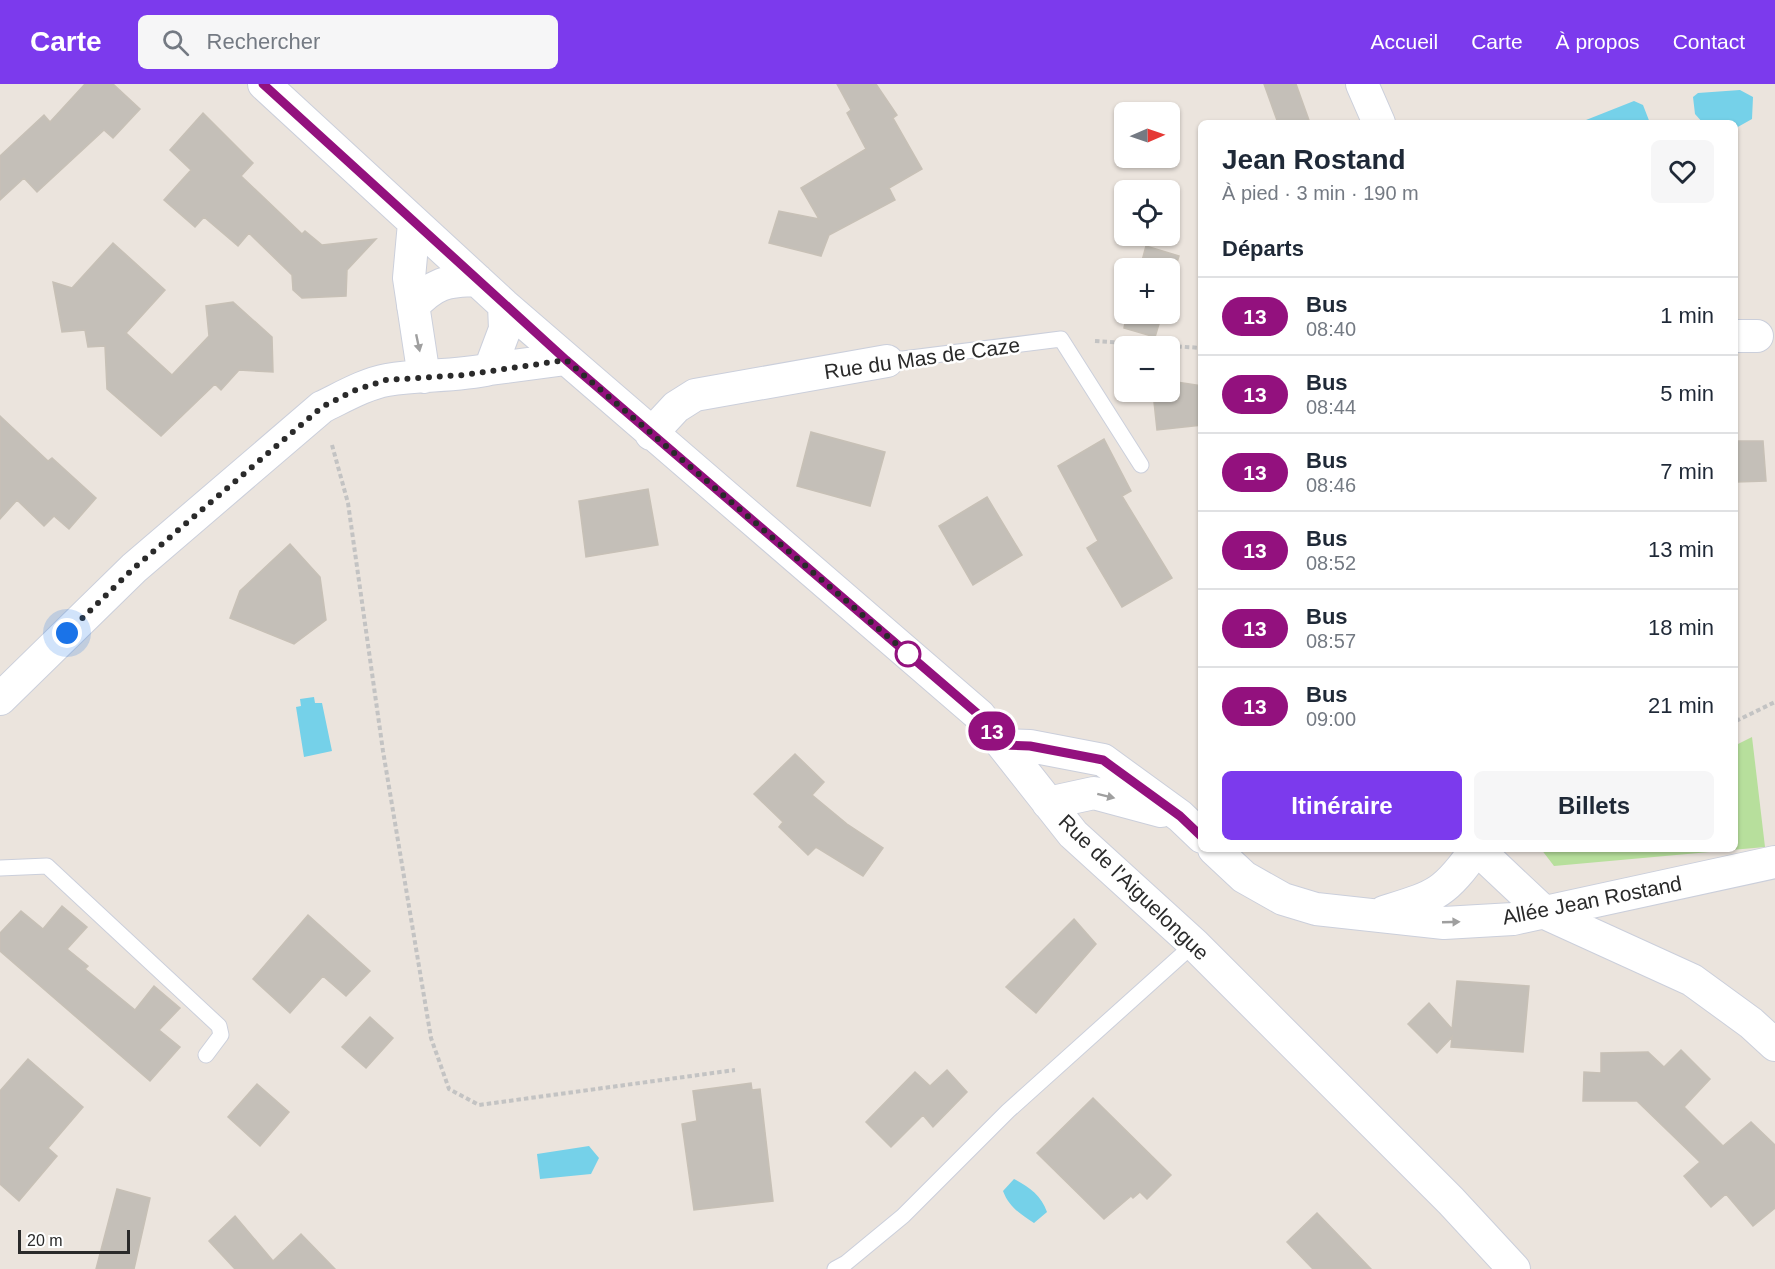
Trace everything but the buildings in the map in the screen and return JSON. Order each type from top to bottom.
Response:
[{"type":"street","name":"Rue de l'Aiguelongue","points":[[264,84],[566,360],[979,715],[1073,834],[1194,944],[1451,1201],[1514,1269]]},
{"type":"street","points":[[1362,84],[1378,120]]},
{"type":"street","points":[[414,223],[409,278],[424,377]]},
{"type":"street","points":[[413,306],[429,289],[449,281],[477,280]]},
{"type":"street","points":[[490,369],[505,329],[504,305]]},
{"type":"street","points":[[0,699],[134,568],[322,407],[353,391],[386,380],[464,375],[490,369],[566,360]]},
{"type":"street","name":"Rue du Mas de Caze","points":[[651,435],[676,407],[695,395],[887,362]]},
{"type":"street","points":[[1004,745],[1030,746],[1103,760],[1191,827]]},
{"type":"street","points":[[1048,803],[1094,793],[1191,827]]},
{"type":"street","name":"Allée Jean Rostand","points":[[1217,852],[1244,878],[1283,899],[1316,909],[1444,923],[1513,919],[1775,862]]},
{"type":"street","name":"Allée Jean Rostand","points":[[1371,916],[1433,896],[1455,878],[1475,852]]},
{"type":"street","points":[[1480,852],[1545,913],[1692,980],[1751,1023],[1775,1045]]},
{"type":"lane","name":"Rue du Mas de Caze","points":[[887,362],[1061,339]]},
{"type":"lane","points":[[1061,339],[1141,465]]},
{"type":"lane","points":[[0,868],[47,866],[219,1026],[221,1035],[206,1055]]},
{"type":"lane","points":[[836,1269],[903,1216],[1008,1111],[1194,944]]},
{"type":"path","points":[[1061,339],[1198,348]]},
{"type":"path","points":[[322,407],[348,503],[383,751],[431,1038],[449,1089],[479,1105],[735,1070]]},
{"type":"path","points":[[1738,720],[1775,702]]},
{"type":"green space","points":[[1752,737],[1765,847],[1738,849],[1738,744]]},
{"type":"green space","points":[[1543,852],[1709,852],[1554,866]]},
{"type":"water","points":[[1740,90],[1753,97],[1752,119],[1738,127],[1738,120],[1700,120],[1695,114],[1693,97],[1698,93]]},
{"type":"water","points":[[1634,101],[1643,105],[1649,120],[1586,120]]},
{"type":"water","points":[[314,697],[315,703],[322,703],[332,751],[304,757],[296,707],[301,706],[300,699]]},
{"type":"water","points":[[589,1146],[599,1158],[591,1174],[540,1179],[537,1154]]},
{"type":"water","points":[[1014,1179],[1034,1192],[1047,1212],[1034,1223],[1016,1210],[1005,1197],[1003,1191]]},
{"type":"bus line","name":"13","points":[[263,84],[651,435],[979,715],[1004,745],[1030,746],[1103,760],[1180,816],[1198,833]]},
{"type":"route","points":[[67,633],[134,568],[322,407],[353,391],[386,380],[464,375],[490,369],[566,360],[908,654]]}]
